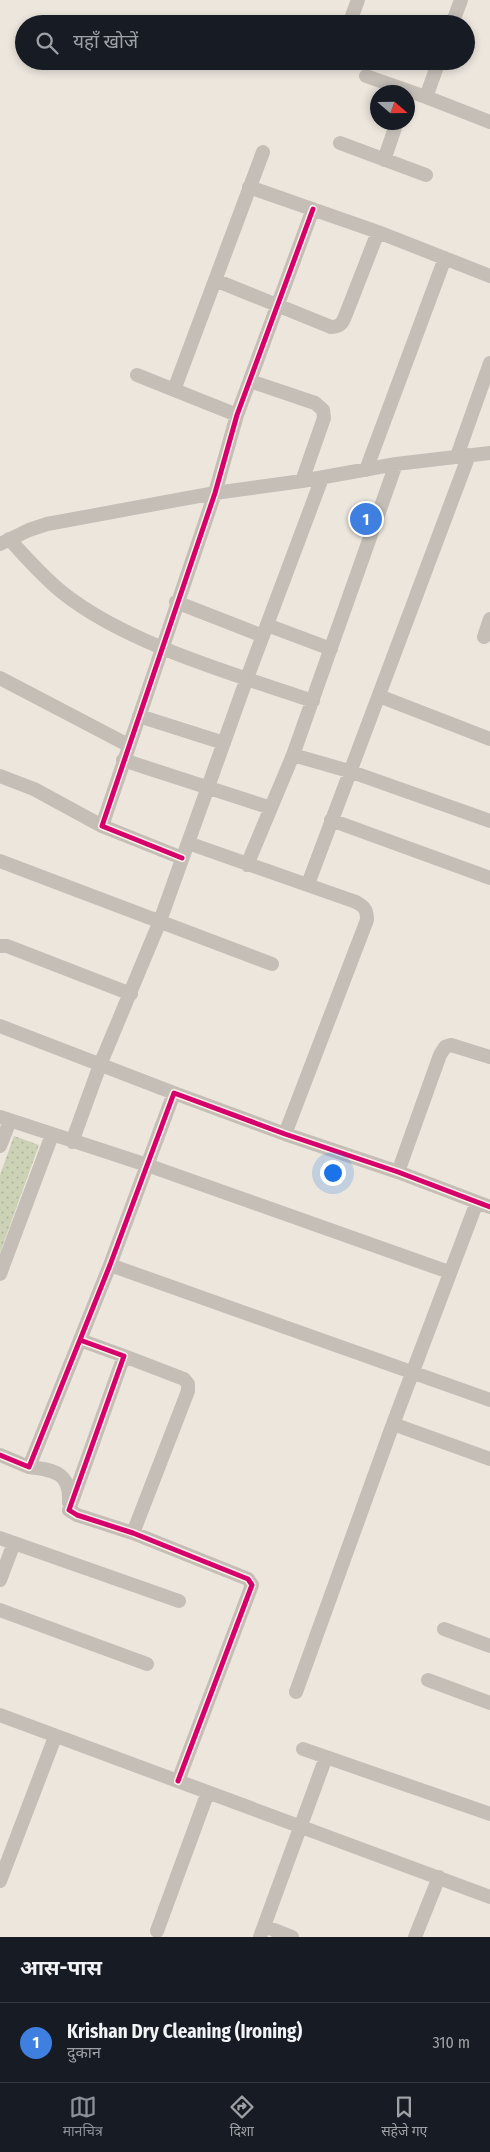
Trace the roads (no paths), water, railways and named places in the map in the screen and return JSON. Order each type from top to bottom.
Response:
[{"type":"street","points":[[352,15],[358,0]]},
{"type":"street","points":[[455,15],[461,0]]},
{"type":"street","points":[[426,97],[436,70]]},
{"type":"street","points":[[366,76],[389,85]]},
{"type":"street","points":[[415,94],[490,122]]},
{"type":"street","points":[[384,160],[394,130]]},
{"type":"street","points":[[340,143],[426,175]]},
{"type":"street","points":[[174,390],[262,152]]},
{"type":"street","points":[[249,187],[378,232],[490,276]]},
{"type":"street","points":[[102,826],[176,602],[215,493],[237,415],[313,209]]},
{"type":"street","points":[[215,280],[331,327],[337,327],[342,323],[378,232]]},
{"type":"street","points":[[366,470],[444,258]]},
{"type":"street","points":[[308,884],[349,771],[379,696],[463,456],[490,363]]},
{"type":"street","points":[[137,375],[237,415]]},
{"type":"street","points":[[250,381],[315,403],[324,410],[324,418],[302,481]]},
{"type":"street","points":[[313,700],[247,678],[162,646],[99,618],[75,601],[4,542],[47,524],[215,493],[322,478],[396,464],[490,453]]},
{"type":"street","points":[[247,865],[293,755],[396,464]]},
{"type":"street","points":[[72,1142],[100,1065],[160,921],[247,678],[322,478]]},
{"type":"street","points":[[176,602],[331,649]]},
{"type":"street","points":[[484,637],[490,619]]},
{"type":"street","points":[[0,678],[128,745]]},
{"type":"street","points":[[379,696],[490,740]]},
{"type":"street","points":[[138,716],[224,743]]},
{"type":"street","points":[[293,755],[349,771],[490,821]]},
{"type":"street","points":[[123,760],[271,808]]},
{"type":"street","points":[[0,776],[34,789],[102,826],[182,858]]},
{"type":"street","points":[[331,820],[490,878]]},
{"type":"street","points":[[188,843],[247,865],[308,884],[364,906],[367,912],[367,920],[285,1134]]},
{"type":"street","points":[[0,861],[272,964]]},
{"type":"street","points":[[0,946],[7,946],[131,994]]},
{"type":"street","points":[[0,1026],[174,1093],[285,1134],[398,1172],[483,1205],[449,1272],[296,1692]]},
{"type":"street","points":[[398,1172],[440,1054],[445,1047],[451,1045],[490,1058]]},
{"type":"street","points":[[29,1467],[110,1265],[174,1093]]},
{"type":"street","points":[[0,1146],[5,1119],[147,1165],[449,1272]]},
{"type":"street","points":[[0,1274],[52,1135]]},
{"type":"street","points":[[110,1265],[490,1400]]},
{"type":"street","points":[[80,1340],[184,1378],[188,1384],[188,1391],[133,1533]]},
{"type":"street","points":[[69,1510],[124,1356]]},
{"type":"street","points":[[393,1424],[490,1459]]},
{"type":"street","points":[[0,1455],[29,1467],[56,1472],[63,1477],[70,1491],[69,1510]]},
{"type":"street","points":[[69,1510],[77,1515],[133,1533],[248,1580],[252,1585],[178,1781]]},
{"type":"street","points":[[0,1538],[179,1601]]},
{"type":"street","points":[[0,1580],[14,1543]]},
{"type":"street","points":[[0,1610],[147,1664]]},
{"type":"street","points":[[444,1628],[490,1646]]},
{"type":"street","points":[[428,1680],[490,1703]]},
{"type":"street","points":[[0,1716],[490,1897]]},
{"type":"street","points":[[0,1881],[55,1737]]},
{"type":"street","points":[[303,1749],[490,1814]]},
{"type":"street","points":[[292,1937],[262,1931],[326,1757]]},
{"type":"street","points":[[157,1931],[208,1792]]},
{"type":"street","points":[[416,1937],[438,1877]]},
{"type":"place","name":"Krishan Dry Cleaning (Ironing)","points":[[366,519]]}]
